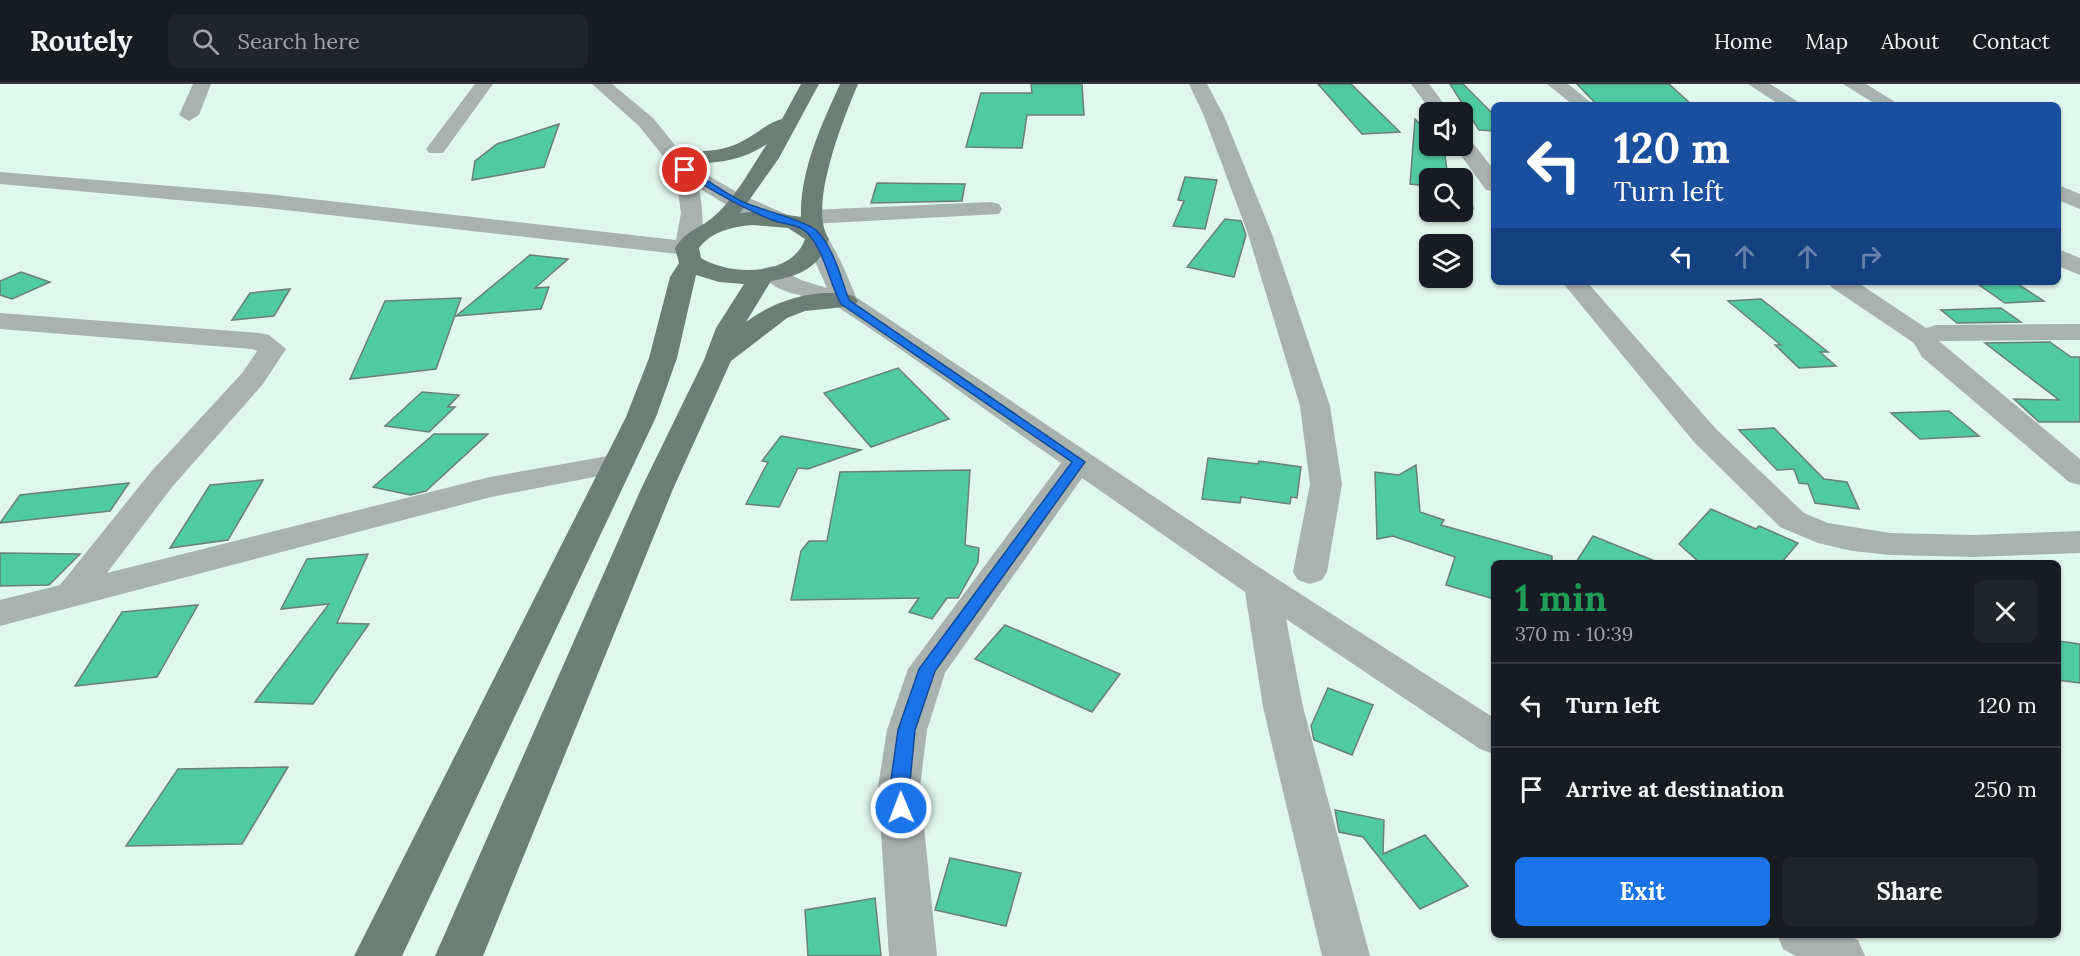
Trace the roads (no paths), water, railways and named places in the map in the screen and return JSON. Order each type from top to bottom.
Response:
[{"type":"main road","points":[[717,226],[738,203],[794,115],[810,84]]},
{"type":"main road","points":[[689,256],[712,275],[739,278],[767,275],[804,261],[817,246],[814,230],[816,173],[828,130],[849,84]]},
{"type":"main road","points":[[679,163],[738,153],[794,115]]},
{"type":"main road","points":[[378,956],[619,463],[663,358],[682,277],[700,234],[717,226],[747,219],[793,221],[814,230]]},
{"type":"main road","points":[[459,956],[657,489],[718,360],[729,328],[767,275]]},
{"type":"main road","points":[[718,360],[766,317],[785,307],[811,301],[845,301]]},
{"type":"street","points":[[189,115],[202,84]]},
{"type":"street","points":[[436,149],[484,84]]},
{"type":"street","points":[[601,84],[646,122],[679,163],[738,203],[780,220]]},
{"type":"street","points":[[1198,84],[1214,116],[1260,234],[1315,406],[1326,484],[1310,572]]},
{"type":"street","points":[[1420,84],[1434,102]]},
{"type":"street","points":[[1556,84],[1581,102]]},
{"type":"street","points":[[1757,84],[1789,102]]},
{"type":"street","points":[[1852,84],[1885,102]]},
{"type":"street","points":[[1472,156],[1491,181]]},
{"type":"street","points":[[0,178],[267,201],[689,256],[692,213],[679,163]]},
{"type":"street","points":[[2061,193],[2080,202]]},
{"type":"street","points":[[845,301],[831,264],[814,230],[991,209]]},
{"type":"street","points":[[2061,258],[2080,268]]},
{"type":"street","points":[[767,275],[845,301],[1262,586],[1491,736]]},
{"type":"street","points":[[1577,285],[1720,453],[1793,521],[1831,535],[1872,544],[1972,545],[2080,542]]},
{"type":"street","points":[[1844,285],[1924,338],[1932,351],[2080,475]]},
{"type":"street","points":[[0,321],[259,341],[272,350],[253,378],[161,480],[74,592]]},
{"type":"street","points":[[1924,338],[1936,333],[2080,332]]},
{"type":"street","points":[[913,956],[899,787],[907,730],[927,669],[1079,462]]},
{"type":"street","points":[[0,613],[74,592],[490,487],[619,463]]},
{"type":"street","points":[[1262,586],[1283,707],[1346,956]]},
{"type":"street","points":[[1807,938],[1841,956]]}]
